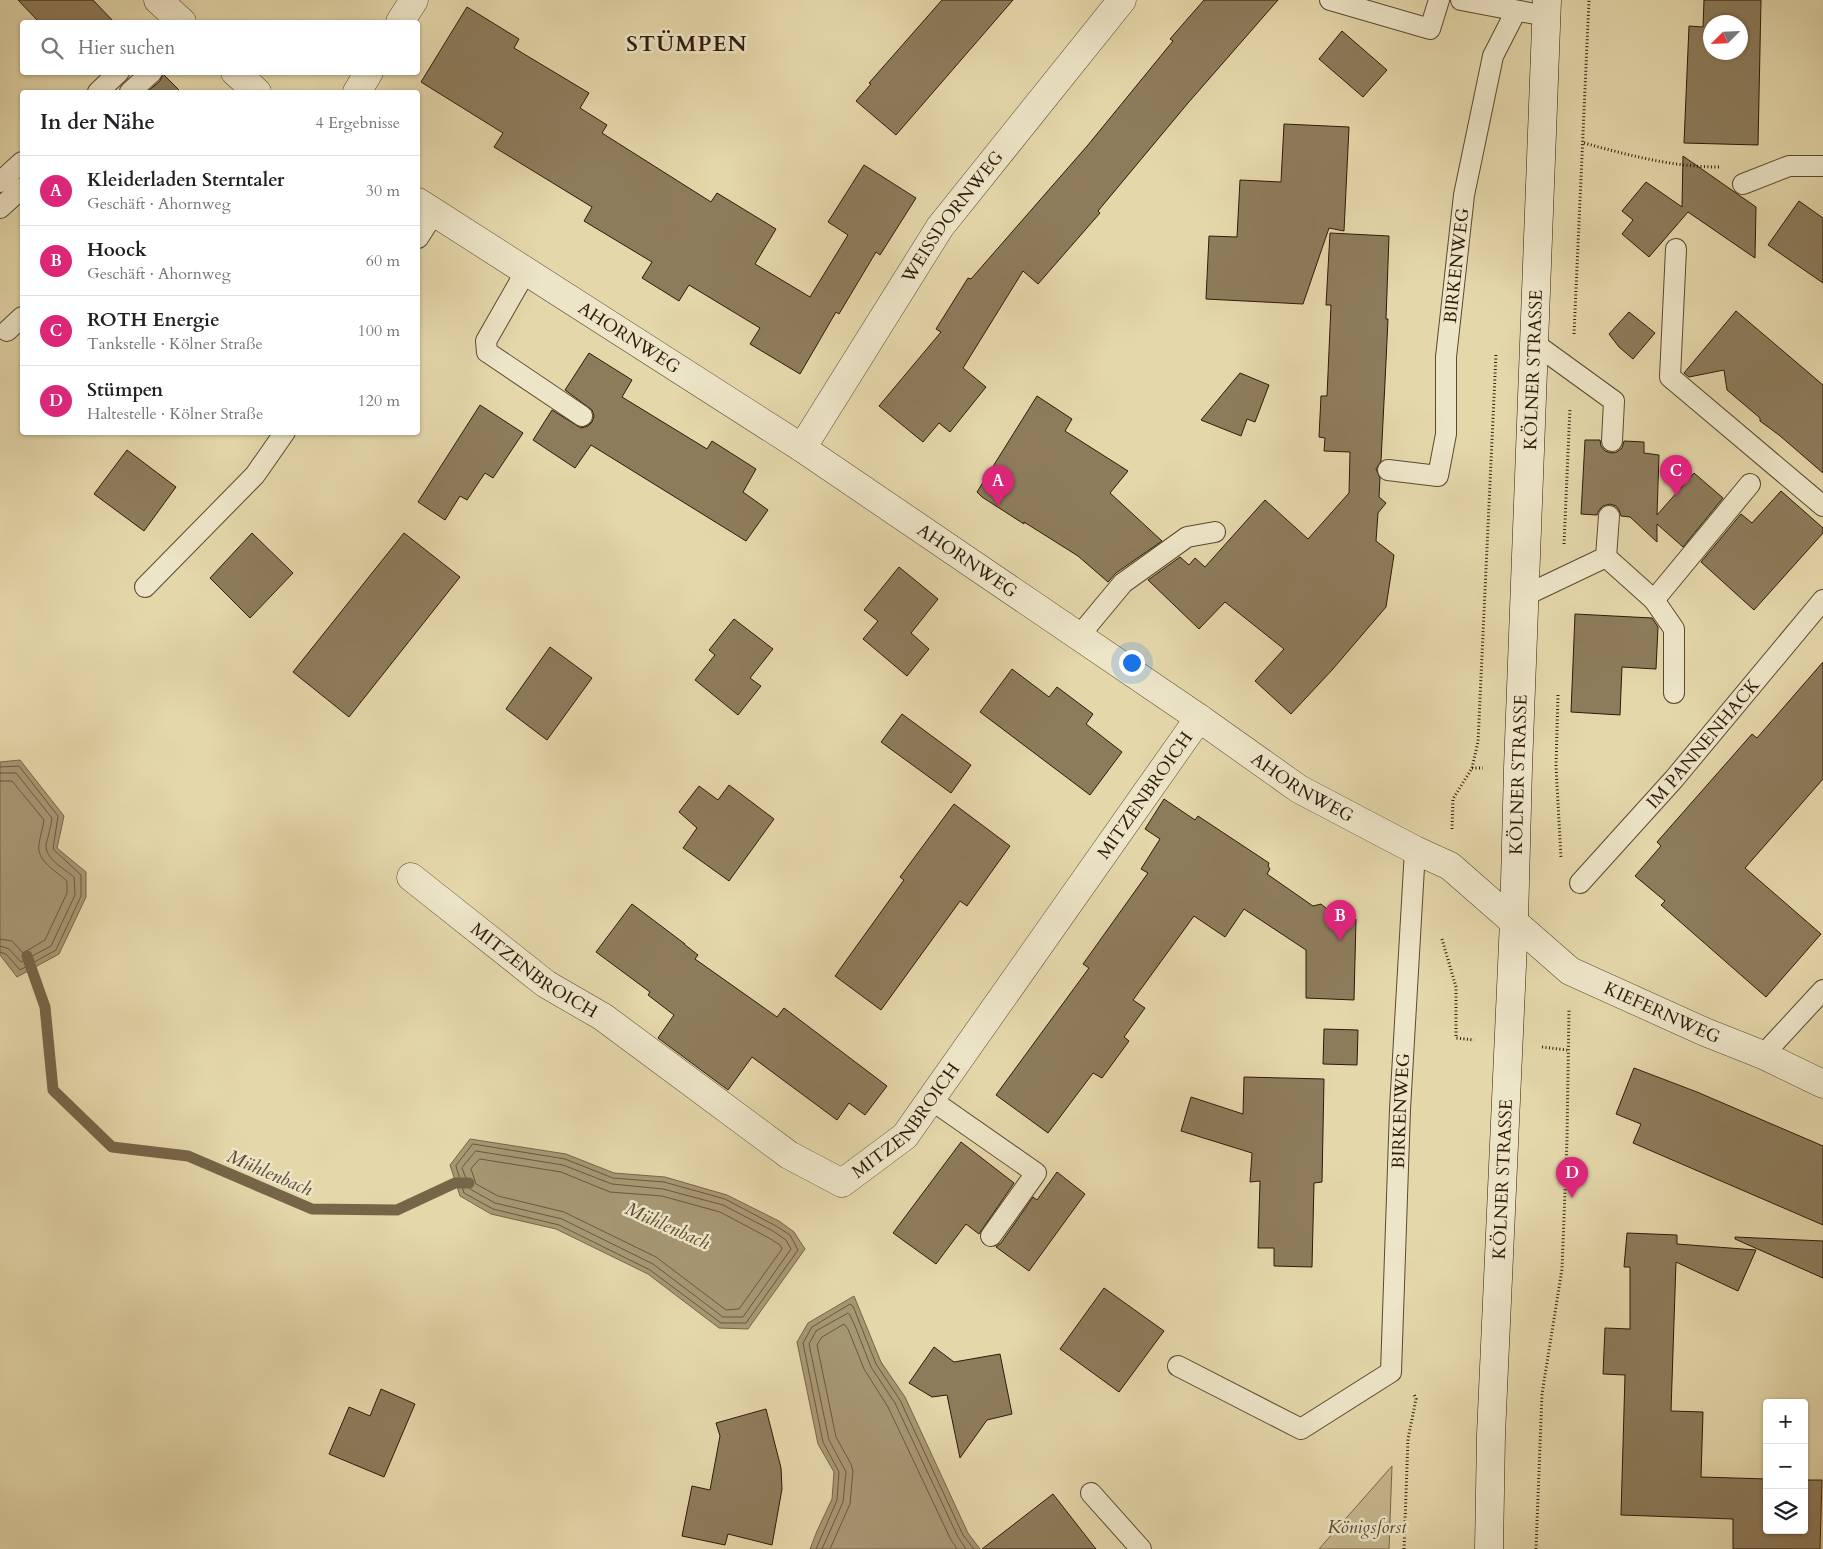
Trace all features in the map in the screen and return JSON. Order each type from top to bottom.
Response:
[{"type":"street","points":[[158,0],[177,20]]},
{"type":"street","points":[[401,20],[414,0]]},
{"type":"street","name":"WEISSDORNWEG","points":[[802,448],[940,226],[1122,0]]},
{"type":"street","name":"KÖLNER STRASSE","points":[[1489,1549],[1491,1435],[1514,921],[1546,8]]},
{"type":"street","points":[[238,75],[255,90]]},
{"type":"street","points":[[358,90],[367,75]]},
{"type":"street","name":"AHORNWEG","points":[[426,208],[802,448],[1299,788],[1415,850],[1450,866],[1514,921]]},
{"type":"street","name":"MITZENBROICH","points":[[411,877],[546,984],[603,1017],[789,1155],[842,1183],[905,1136],[1199,718]]},
{"type":"street","name":"KIEFERNWEG","points":[[1514,921],[1570,971],[1705,1032],[1762,1055],[1823,1084]]},
{"type":"lane","points":[[1330,0],[1430,29],[1439,0]]},
{"type":"lane","points":[[1460,0],[1516,11],[1546,8]]},
{"type":"lane","name":"BIRKENWEG","points":[[1388,470],[1438,476],[1446,434],[1446,356],[1464,195],[1494,56],[1516,11]]},
{"type":"lane","points":[[100,90],[117,75]]},
{"type":"lane","points":[[132,90],[149,75]]},
{"type":"lane","points":[[0,182],[20,164]]},
{"type":"lane","points":[[1743,184],[1789,166],[1823,166]]},
{"type":"lane","points":[[0,208],[20,190]]},
{"type":"lane","points":[[420,230],[426,208]]},
{"type":"lane","points":[[1676,249],[1670,377],[1823,506]]},
{"type":"lane","points":[[526,271],[486,341],[487,352],[582,416]]},
{"type":"lane","points":[[7,331],[20,319]]},
{"type":"lane","points":[[1534,343],[1614,401],[1612,441]]},
{"type":"lane","points":[[145,587],[255,475],[283,435]]},
{"type":"lane","points":[[1654,600],[1750,484]]},
{"type":"lane","points":[[1606,557],[1610,516]]},
{"type":"lane","points":[[1079,636],[1123,583],[1187,537],[1215,532]]},
{"type":"lane","points":[[1524,596],[1606,557]]},
{"type":"lane","points":[[1606,557],[1654,600],[1674,629],[1674,693]]},
{"type":"lane","name":"IM PANNENHACK","points":[[1580,883],[1674,779],[1823,600]]},
{"type":"lane","name":"BIRKENWEG","points":[[1178,1366],[1301,1429],[1391,1372],[1400,1109],[1415,850]]},
{"type":"lane","points":[[1762,1055],[1823,990]]},
{"type":"lane","points":[[930,1099],[1036,1173],[991,1236]]},
{"type":"lane","points":[[1091,1493],[1141,1549]]},
{"type":"path","points":[[1562,578],[1584,143],[1589,0]]},
{"type":"path","points":[[1584,143],[1640,158],[1687,166],[1721,167]]},
{"type":"path","points":[[1450,866],[1453,799],[1472,768],[1478,742],[1496,352]]},
{"type":"path","points":[[1558,687],[1556,766],[1562,867]]},
{"type":"path","points":[[1536,1549],[1542,1394],[1562,1268],[1570,971]]},
{"type":"green space","name":"Königsforst","points":[[1392,1466],[1389,1549],[1319,1549]]},
{"type":"water","points":[[20,760],[64,816],[57,848],[86,872],[86,897],[59,954],[17,977],[0,955],[0,762]]},
{"type":"water","points":[[470,1139],[566,1154],[614,1173],[665,1177],[727,1195],[779,1221],[794,1232],[805,1249],[748,1329],[719,1328],[648,1274],[556,1229],[491,1214],[460,1196],[450,1165]]},
{"type":"water","points":[[854,1296],[881,1362],[905,1397],[968,1533],[980,1549],[810,1549],[832,1499],[834,1472],[818,1444],[797,1342],[808,1323]]},
{"type":"building","points":[[18,0],[93,0],[112,20],[37,20]]},
{"type":"building","points":[[942,0],[1013,0],[896,135],[856,101],[871,84],[869,83]]},
{"type":"building","points":[[1204,0],[1278,0],[1188,103],[1098,211],[1100,213],[1038,284],[1023,271],[963,368],[986,387],[950,432],[939,423],[923,442],[879,406],[941,332],[936,329],[968,278],[971,279],[1088,145],[1173,41],[1170,39]]},
{"type":"building","points":[[1704,0],[1761,0],[1758,145],[1684,143],[1689,26],[1703,27],[1703,60],[1748,60],[1748,15],[1703,15]]},
{"type":"building","points":[[467,7],[519,39],[514,48],[589,93],[580,108],[607,125],[602,133],[711,202],[717,193],[776,229],[755,264],[810,297],[848,235],[828,222],[864,165],[916,198],[880,255],[876,252],[839,314],[836,312],[800,374],[750,344],[760,328],[689,285],[679,301],[642,278],[652,262],[584,221],[592,207],[494,147],[503,133],[421,82]]},
{"type":"building","points":[[1342,31],[1387,70],[1363,97],[1319,59]]},
{"type":"building","points":[[164,75],[179,90],[149,90]]},
{"type":"building","points":[[1284,124],[1349,127],[1344,231],[1329,228],[1303,304],[1206,299],[1209,236],[1237,237],[1240,180],[1281,182]]},
{"type":"building","points":[[1683,156],[1756,207],[1755,258],[1688,212],[1649,257],[1622,234],[1633,220],[1622,211],[1646,182],[1682,207]]},
{"type":"building","points":[[1799,201],[1823,218],[1823,283],[1768,245]]},
{"type":"building","points":[[1330,233],[1389,236],[1386,319],[1388,319],[1381,461],[1376,469],[1380,478],[1379,497],[1386,503],[1378,513],[1376,541],[1394,555],[1386,607],[1291,714],[1255,681],[1284,649],[1225,602],[1199,629],[1148,580],[1180,557],[1189,565],[1195,558],[1205,567],[1265,500],[1308,539],[1349,493],[1350,452],[1324,451],[1325,438],[1319,437],[1321,396],[1327,396],[1331,305],[1326,305]]},
{"type":"building","points":[[1736,311],[1823,385],[1823,473],[1760,421],[1760,418],[1727,390],[1724,370],[1689,377],[1684,373]]},
{"type":"building","points":[[1629,312],[1655,333],[1633,359],[1619,347],[1609,334]]},
{"type":"building","points":[[589,353],[632,380],[622,397],[707,449],[712,441],[756,469],[743,492],[768,510],[746,541],[591,445],[575,468],[533,440],[552,410],[581,428],[588,426],[592,422],[594,416],[592,410],[565,390]]},
{"type":"building","points":[[1240,373],[1269,385],[1255,422],[1247,419],[1241,436],[1201,420]]},
{"type":"building","points":[[1037,396],[1072,419],[1065,431],[1128,471],[1110,493],[1162,541],[1116,573],[1108,582],[1078,556],[1024,522],[1024,524],[977,492]]},
{"type":"building","points":[[480,405],[523,433],[493,478],[485,473],[467,500],[460,496],[445,520],[418,502]]},
{"type":"building","points":[[1585,440],[1600,440],[1601,446],[1605,451],[1612,453],[1622,448],[1624,441],[1644,442],[1644,453],[1659,455],[1657,515],[1694,473],[1723,498],[1683,547],[1657,524],[1657,542],[1630,517],[1621,516],[1616,506],[1610,504],[1603,506],[1597,515],[1581,514]]},
{"type":"building","points":[[127,450],[176,487],[144,531],[94,494]]},
{"type":"building","points":[[1781,491],[1823,528],[1823,533],[1754,610],[1701,562],[1741,514],[1752,523]]},
{"type":"building","points":[[252,533],[293,573],[250,618],[210,578]]},
{"type":"building","points":[[404,533],[460,577],[349,717],[293,672]]},
{"type":"building","points":[[899,567],[938,599],[911,633],[929,649],[907,676],[863,639],[878,621],[864,610]]},
{"type":"building","points":[[1575,614],[1652,618],[1658,627],[1656,669],[1622,667],[1620,715],[1571,712]]},
{"type":"building","points":[[734,619],[773,649],[750,678],[761,686],[738,715],[695,680],[715,655],[709,650]]},
{"type":"building","points":[[550,647],[592,678],[547,740],[506,709]]},
{"type":"building","points":[[1823,662],[1823,779],[1745,868],[1821,934],[1766,997],[1661,905],[1665,901],[1635,876],[1661,846],[1657,842],[1752,734],[1757,738]]},
{"type":"building","points":[[1012,669],[1049,697],[1057,687],[1093,714],[1086,724],[1122,752],[1090,795],[980,712]]},
{"type":"building","points":[[902,714],[971,765],[951,793],[881,742]]},
{"type":"building","points":[[729,785],[774,819],[729,881],[683,848],[697,828],[679,812],[699,786],[718,800]]},
{"type":"building","points":[[1164,799],[1195,820],[1198,816],[1269,863],[1270,869],[1267,874],[1313,906],[1321,904],[1338,918],[1356,919],[1354,1000],[1306,998],[1306,950],[1244,909],[1225,937],[1194,916],[1133,1000],[1145,1008],[1124,1037],[1129,1041],[1102,1078],[1093,1073],[1048,1133],[996,1095],[1089,968],[1083,964],[1148,873],[1141,869],[1160,839],[1145,829]]},
{"type":"building","points":[[954,804],[1010,846],[967,906],[960,901],[881,1010],[835,976],[904,880],[900,877]]},
{"type":"building","points":[[632,904],[698,955],[695,959],[777,1017],[784,1008],[887,1086],[865,1115],[849,1103],[837,1120],[752,1057],[728,1090],[658,1038],[674,1015],[648,995],[650,992],[596,952]]},
{"type":"building","points":[[1324,1029],[1358,1030],[1357,1065],[1323,1064]]},
{"type":"building","points":[[1634,1068],[1697,1092],[1823,1146],[1823,1225],[1633,1143],[1641,1124],[1616,1114]]},
{"type":"building","points":[[1244,1077],[1324,1079],[1322,1182],[1314,1183],[1312,1267],[1274,1266],[1274,1248],[1258,1248],[1260,1181],[1250,1182],[1252,1153],[1181,1131],[1191,1097],[1243,1114]]},
{"type":"building","points":[[961,1142],[1014,1183],[979,1234],[966,1224],[936,1264],[893,1233]]},
{"type":"building","points":[[1057,1172],[1085,1194],[1029,1271],[996,1247],[1001,1243],[1033,1197],[1037,1200]]},
{"type":"building","points":[[1627,1233],[1677,1235],[1677,1244],[1756,1250],[1738,1291],[1676,1262],[1671,1411],[1703,1412],[1701,1477],[1763,1479],[1763,1534],[1808,1534],[1808,1480],[1822,1480],[1820,1549],[1733,1549],[1733,1519],[1621,1515],[1625,1375],[1603,1374],[1605,1328],[1630,1329],[1630,1267],[1624,1267]]},
{"type":"building","points":[[1735,1237],[1823,1241],[1823,1278],[1735,1239]]},
{"type":"building","points":[[1104,1288],[1164,1331],[1119,1392],[1060,1349]]},
{"type":"building","points":[[934,1347],[954,1362],[1000,1354],[1012,1414],[987,1420],[960,1458],[947,1395],[932,1397],[909,1383]]},
{"type":"building","points":[[381,1389],[415,1404],[384,1477],[329,1454],[349,1407],[370,1416]]},
{"type":"building","points":[[766,1409],[781,1468],[782,1489],[772,1545],[728,1534],[725,1545],[682,1536],[692,1486],[710,1490],[720,1436],[716,1423]]},
{"type":"building","points":[[1053,1494],[1096,1549],[982,1549]]},
{"type":"waterway","name":"Mühlenbach","points":[[27,956],[45,1007],[53,1090],[112,1147],[188,1156],[312,1209],[397,1210],[455,1183],[469,1183]]},
{"type":"place","name":"ROTH Energie","points":[[1676,496]]},
{"type":"place","name":"Kleiderladen Sterntaler","points":[[998,506]]},
{"type":"place","name":"Hoock","points":[[1340,941]]},
{"type":"place","name":"Stümpen","points":[[1572,1198]]},
{"type":"district","name":"STÜMPEN","points":[[687,43]]}]
